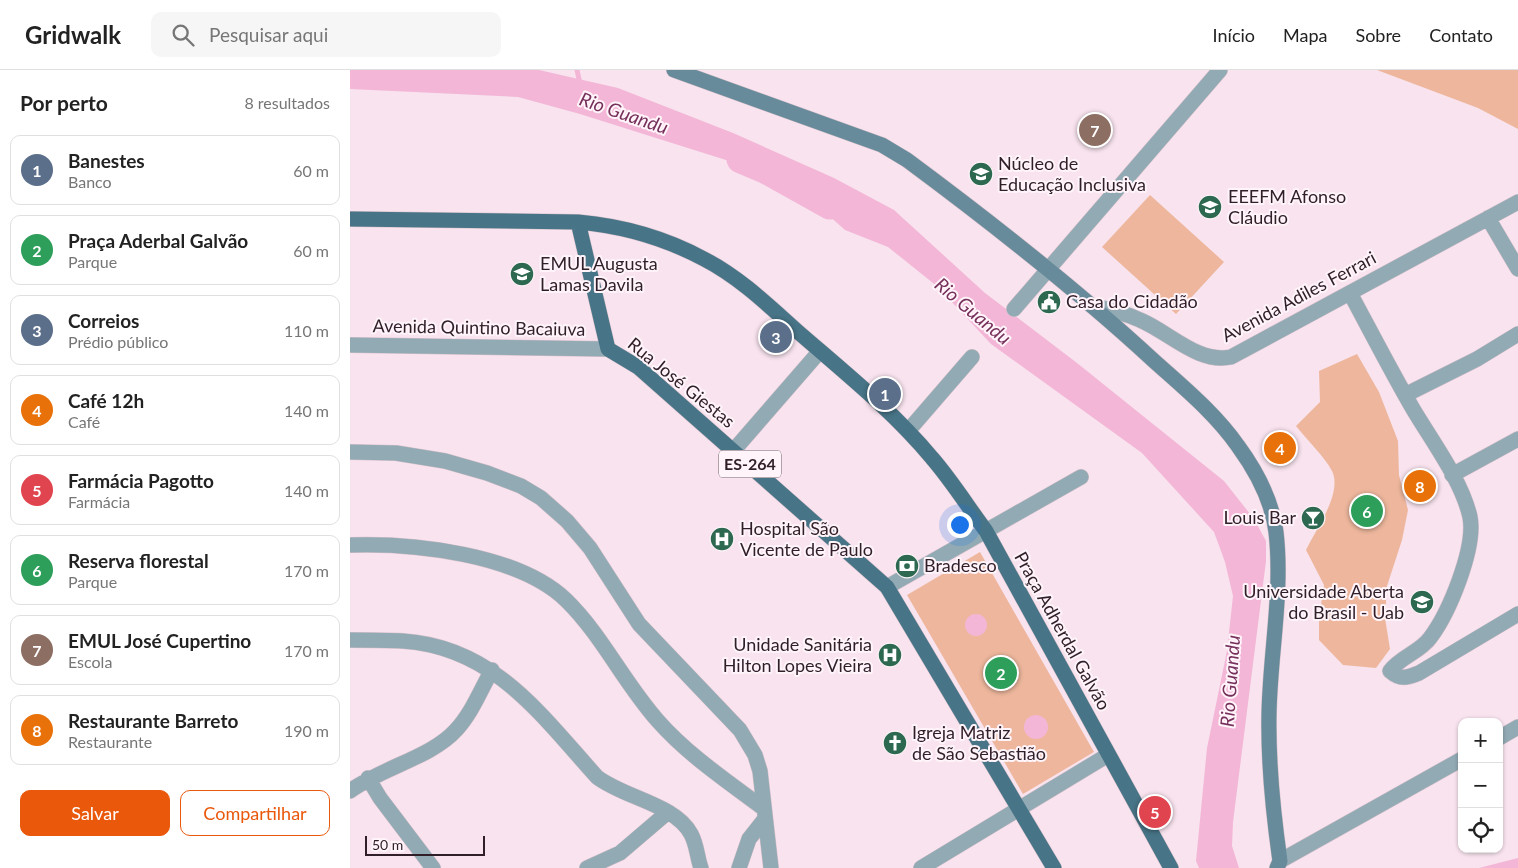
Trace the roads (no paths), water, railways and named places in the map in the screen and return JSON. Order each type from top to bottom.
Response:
[{"type":"main road","name":"Praça Adherdal Galvão","points":[[350,219],[578,222],[607,225],[634,230],[676,245],[706,259],[748,289],[908,431],[947,476],[986,531],[1171,868]]},
{"type":"main road","points":[[578,222],[608,349]]},
{"type":"main road","name":"Rua José Giestas","points":[[608,349],[638,367],[887,587]]},
{"type":"main road","name":"ES-264","points":[[887,587],[1054,868]]},
{"type":"street","points":[[674,70],[882,145],[907,160],[1049,269],[1092,306],[1203,405],[1238,445],[1261,482],[1272,506],[1278,563],[1269,713],[1269,762],[1278,865],[1458,761]]},
{"type":"street","points":[[1014,309],[1220,70]]},
{"type":"street","name":"Avenida Adiles Ferrari","points":[[1092,306],[1116,311],[1141,320],[1191,349],[1224,358],[1236,354],[1518,202]]},
{"type":"street","points":[[1488,218],[1518,269]]},
{"type":"street","points":[[1350,293],[1405,395],[1452,475],[1465,501],[1470,518],[1470,538],[1450,601],[1430,639],[1390,671],[1399,678],[1408,678],[1516,619]]},
{"type":"street","points":[[1405,395],[1477,358],[1518,334]]},
{"type":"street","name":"Avenida Quintino Bacaiuva","points":[[350,345],[608,349]]},
{"type":"street","points":[[734,450],[820,351]]},
{"type":"street","points":[[908,431],[972,357]]},
{"type":"street","points":[[1452,475],[1518,439]]},
{"type":"street","points":[[350,452],[396,453],[445,461],[488,473],[520,486],[541,498],[567,521],[590,548],[639,624],[740,730],[756,755],[760,771],[763,814],[771,868]]},
{"type":"street","points":[[887,587],[1081,477]]},
{"type":"street","points":[[350,545],[413,546],[445,551],[511,568],[552,588],[578,614],[637,696],[659,722],[684,747],[763,814]]},
{"type":"street","points":[[350,640],[405,641],[444,648],[468,657],[492,670],[523,696],[597,777],[610,787],[668,812],[684,824],[692,835],[701,868]]},
{"type":"street","points":[[350,791],[368,778],[434,747],[449,737],[466,716],[492,670]]},
{"type":"street","points":[[1503,736],[1518,727]]},
{"type":"street","points":[[921,868],[1108,755]]},
{"type":"street","points":[[368,778],[380,798],[433,868]]},
{"type":"street","points":[[587,868],[620,853],[668,812]]},
{"type":"street","points":[[739,868],[749,839],[763,814]]},
{"type":"water","points":[[350,70],[539,70],[618,88],[733,133],[834,178],[894,210],[985,293],[1077,363],[1224,481],[1254,519],[1266,541],[1266,561],[1233,822],[1232,846],[1239,868],[1199,868],[1196,861],[1207,748],[1227,651],[1233,596],[1225,562],[1214,532],[1142,453],[991,344],[938,287],[888,247],[845,230],[789,180],[580,114],[518,97],[350,89]]},
{"type":"water","points":[[976,614],[984,617],[987,625],[984,633],[976,636],[968,633],[965,625],[968,617]]},
{"type":"water","points":[[1036,715],[1045,718],[1048,727],[1045,736],[1036,739],[1027,736],[1024,727],[1027,718]]},
{"type":"water","points":[[1518,858],[1518,868],[1479,868]]},
{"type":"waterway","points":[[577,70],[580,84]]},
{"type":"waterway","name":"Rio Guandu","points":[[741,159],[767,170],[830,205]]},
{"type":"place","name":"EMUL José Cupertino","points":[[1095,130]]},
{"type":"place","name":"Núcleo de Educação Inclusiva","points":[[981,174]]},
{"type":"place","name":"EEEFM Afonso Cláudio","points":[[1210,207]]},
{"type":"place","name":"EMUL Augusta Lamas Davila","points":[[522,274]]},
{"type":"place","name":"Casa do Cidadão","points":[[1049,302]]},
{"type":"place","name":"Correios","points":[[776,337]]},
{"type":"place","name":"Banestes","points":[[885,394]]},
{"type":"place","name":"Café 12h","points":[[1280,448]]},
{"type":"place","name":"Restaurante Barreto","points":[[1420,486]]},
{"type":"place","name":"Reserva florestal","points":[[1367,511]]},
{"type":"place","name":"Louis Bar","points":[[1313,518]]},
{"type":"place","name":"Hospital São Vicente de Paulo","points":[[722,539]]},
{"type":"place","name":"Bradesco","points":[[907,566]]},
{"type":"place","name":"Universidade Aberta do Brasil - Uab","points":[[1422,602]]},
{"type":"place","name":"Unidade Sanitária Hilton Lopes Vieira","points":[[890,655]]},
{"type":"place","name":"Praça Aderbal Galvão","points":[[1001,673]]},
{"type":"place","name":"Igreja Matriz de São Sebastião","points":[[895,743]]},
{"type":"place","name":"Farmácia Pagotto","points":[[1155,812]]}]
